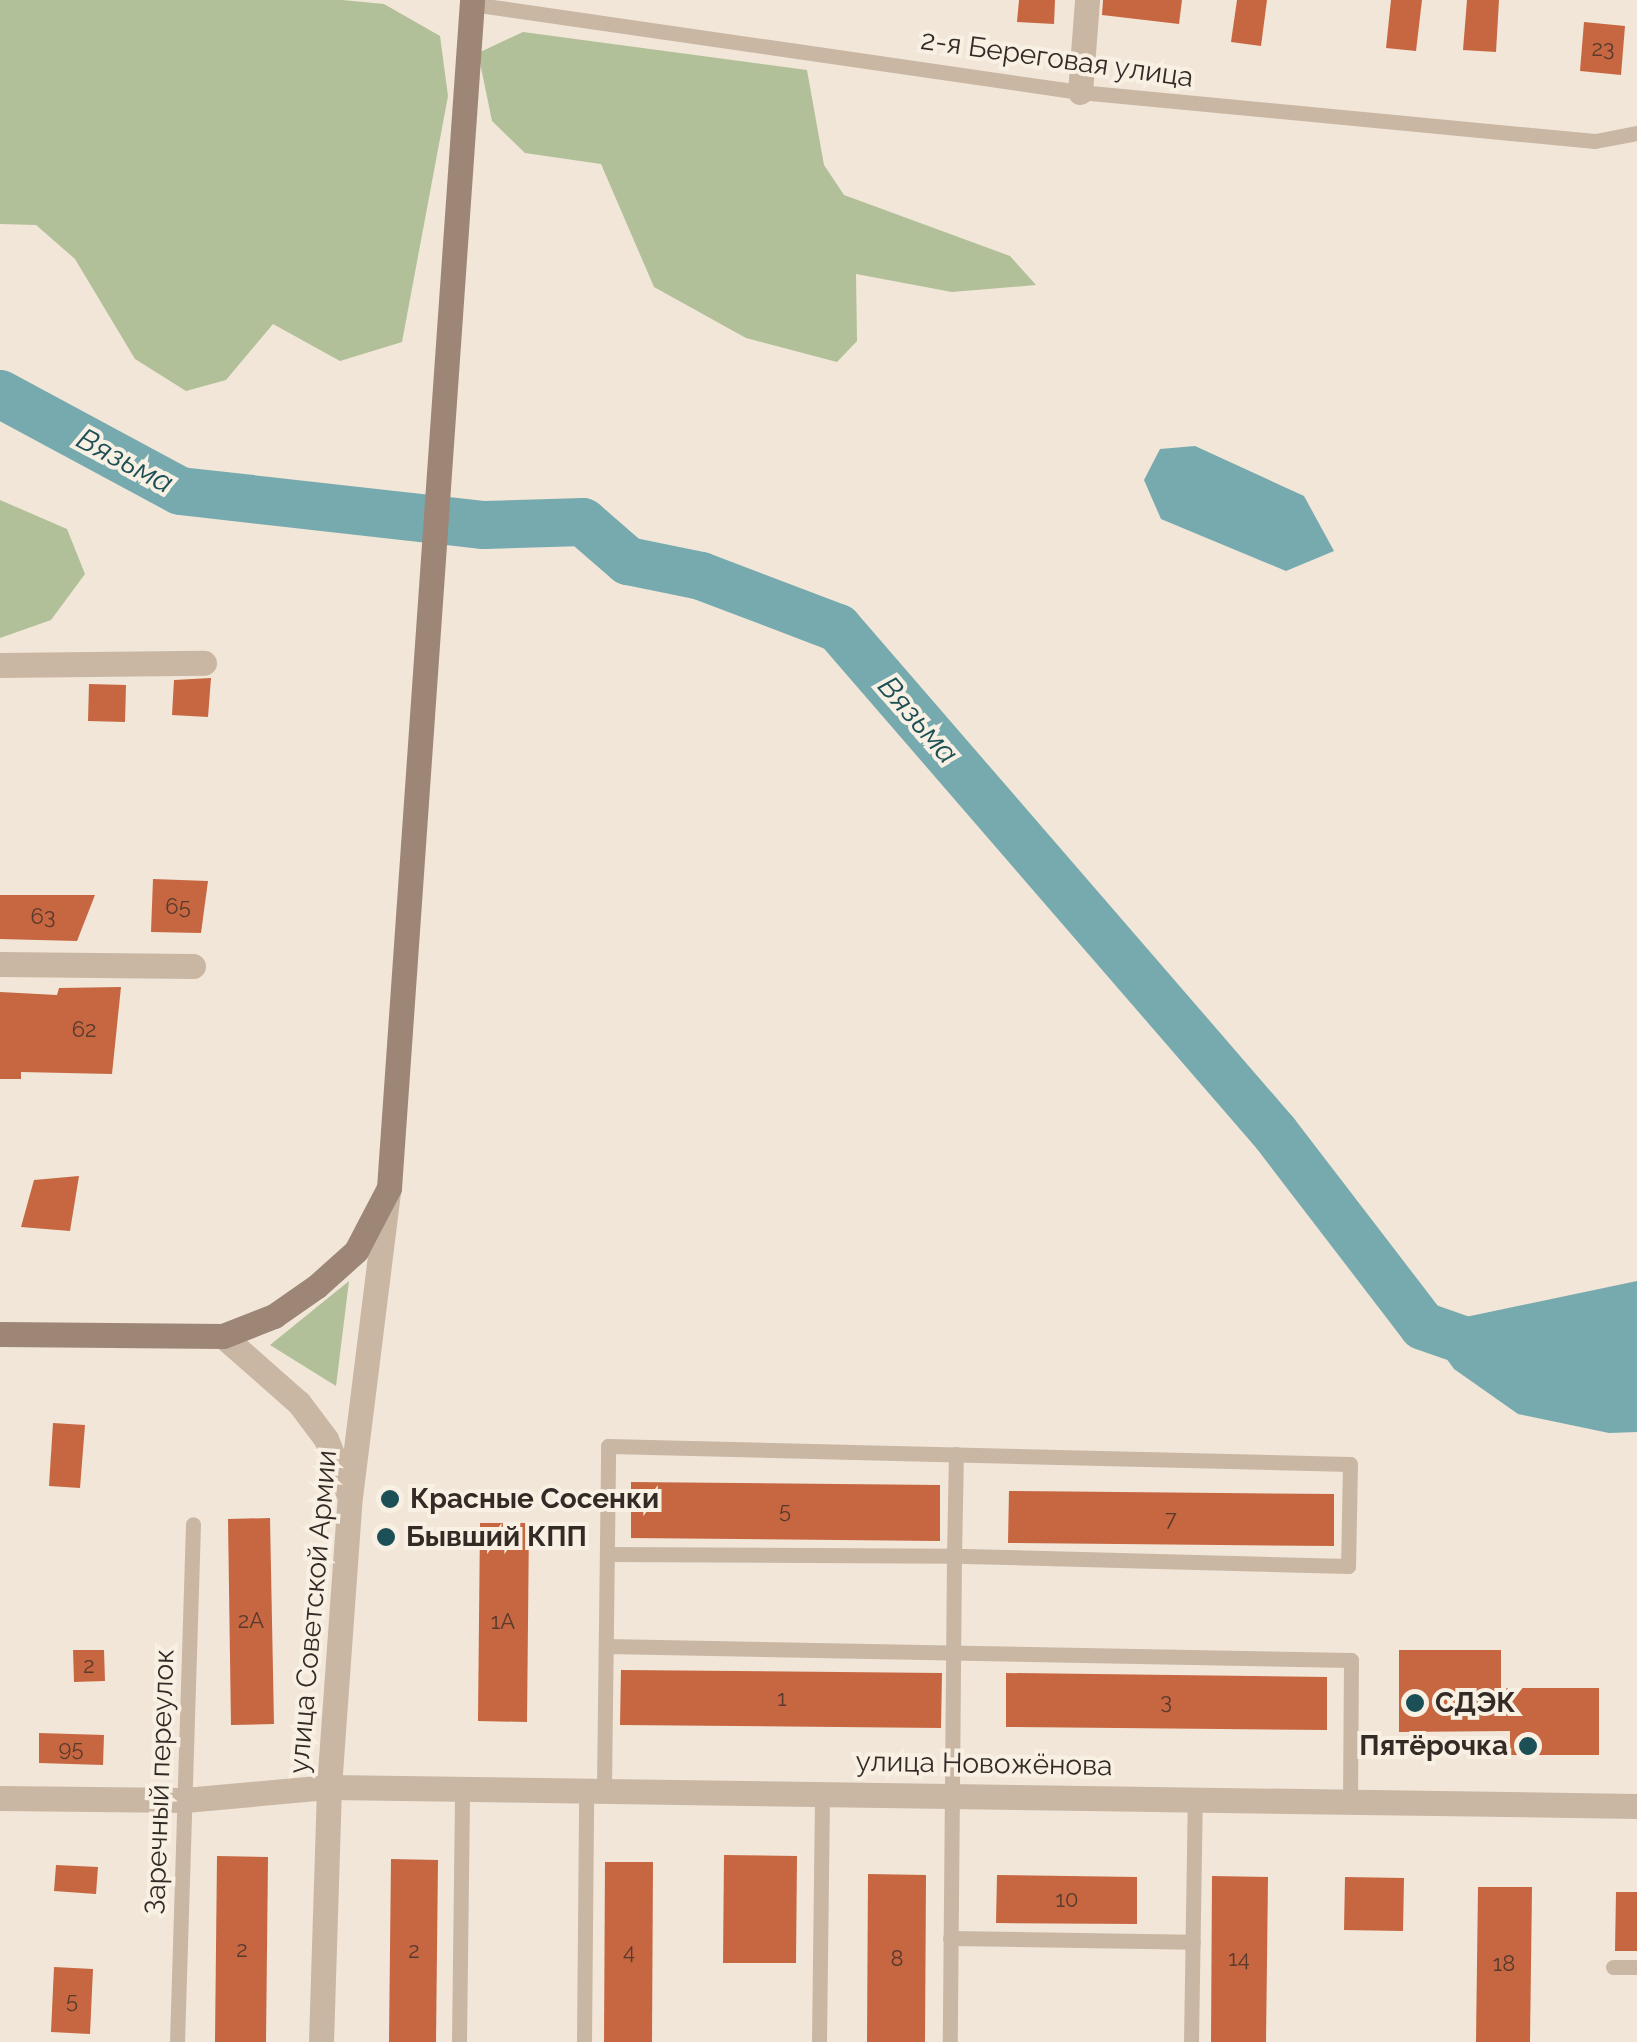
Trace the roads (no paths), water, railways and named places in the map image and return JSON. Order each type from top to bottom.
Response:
[{"type":"main road","points":[[0,1334],[222,1336],[274,1316],[317,1286],[356,1250],[389,1188],[436,566],[472,2]]},
{"type":"street","points":[[1080,92],[1087,0]]},
{"type":"street","points":[[0,665],[204,664]]},
{"type":"street","points":[[0,964],[193,966]]},
{"type":"street","name":"улица Советской Армии","points":[[322,2042],[329,1787],[350,1497],[389,1188]]},
{"type":"street","points":[[222,1336],[299,1404],[326,1438],[350,1497]]},
{"type":"street","name":"улица Новожёнова","points":[[0,1798],[186,1800],[329,1787],[595,1788],[1637,1806]]},
{"type":"lane","name":"2-я Береговая улица","points":[[472,2],[1080,92],[1595,141],[1637,133]]},
{"type":"lane","points":[[584,2042],[595,1788],[606,1646],[608,1446],[1350,1464],[1348,1566],[954,1556],[607,1554]]},
{"type":"lane","points":[[950,2042],[956,1454]]},
{"type":"lane","name":"Заречный переулок","points":[[177,2042],[193,1524]]},
{"type":"lane","points":[[606,1646],[1351,1660],[1350,1801]]},
{"type":"lane","points":[[459,2042],[462,1788]]},
{"type":"lane","points":[[819,2042],[822,1792]]},
{"type":"lane","points":[[1191,2042],[1194,1798]]},
{"type":"lane","points":[[950,1938],[1192,1942]]},
{"type":"lane","points":[[1613,1967],[1637,1967]]},
{"type":"water","points":[[1195,446],[1304,496],[1334,551],[1286,571],[1161,519],[1144,480],[1160,449]]},
{"type":"water","points":[[1637,1281],[1637,1432],[1609,1433],[1518,1414],[1454,1369],[1423,1326]]},
{"type":"waterway","name":"Вязьма","points":[[0,394],[180,491],[484,525],[583,522],[628,561],[701,576],[838,628],[1275,1133],[1423,1326],[1483,1347]]},
{"type":"place","name":"Красные Сосенки","points":[[390,1499]]},
{"type":"place","name":"Бывший КПП","points":[[386,1537]]},
{"type":"place","name":"СДЭК","points":[[1415,1703]]},
{"type":"place","name":"Пятёрочка","points":[[1528,1746]]}]
